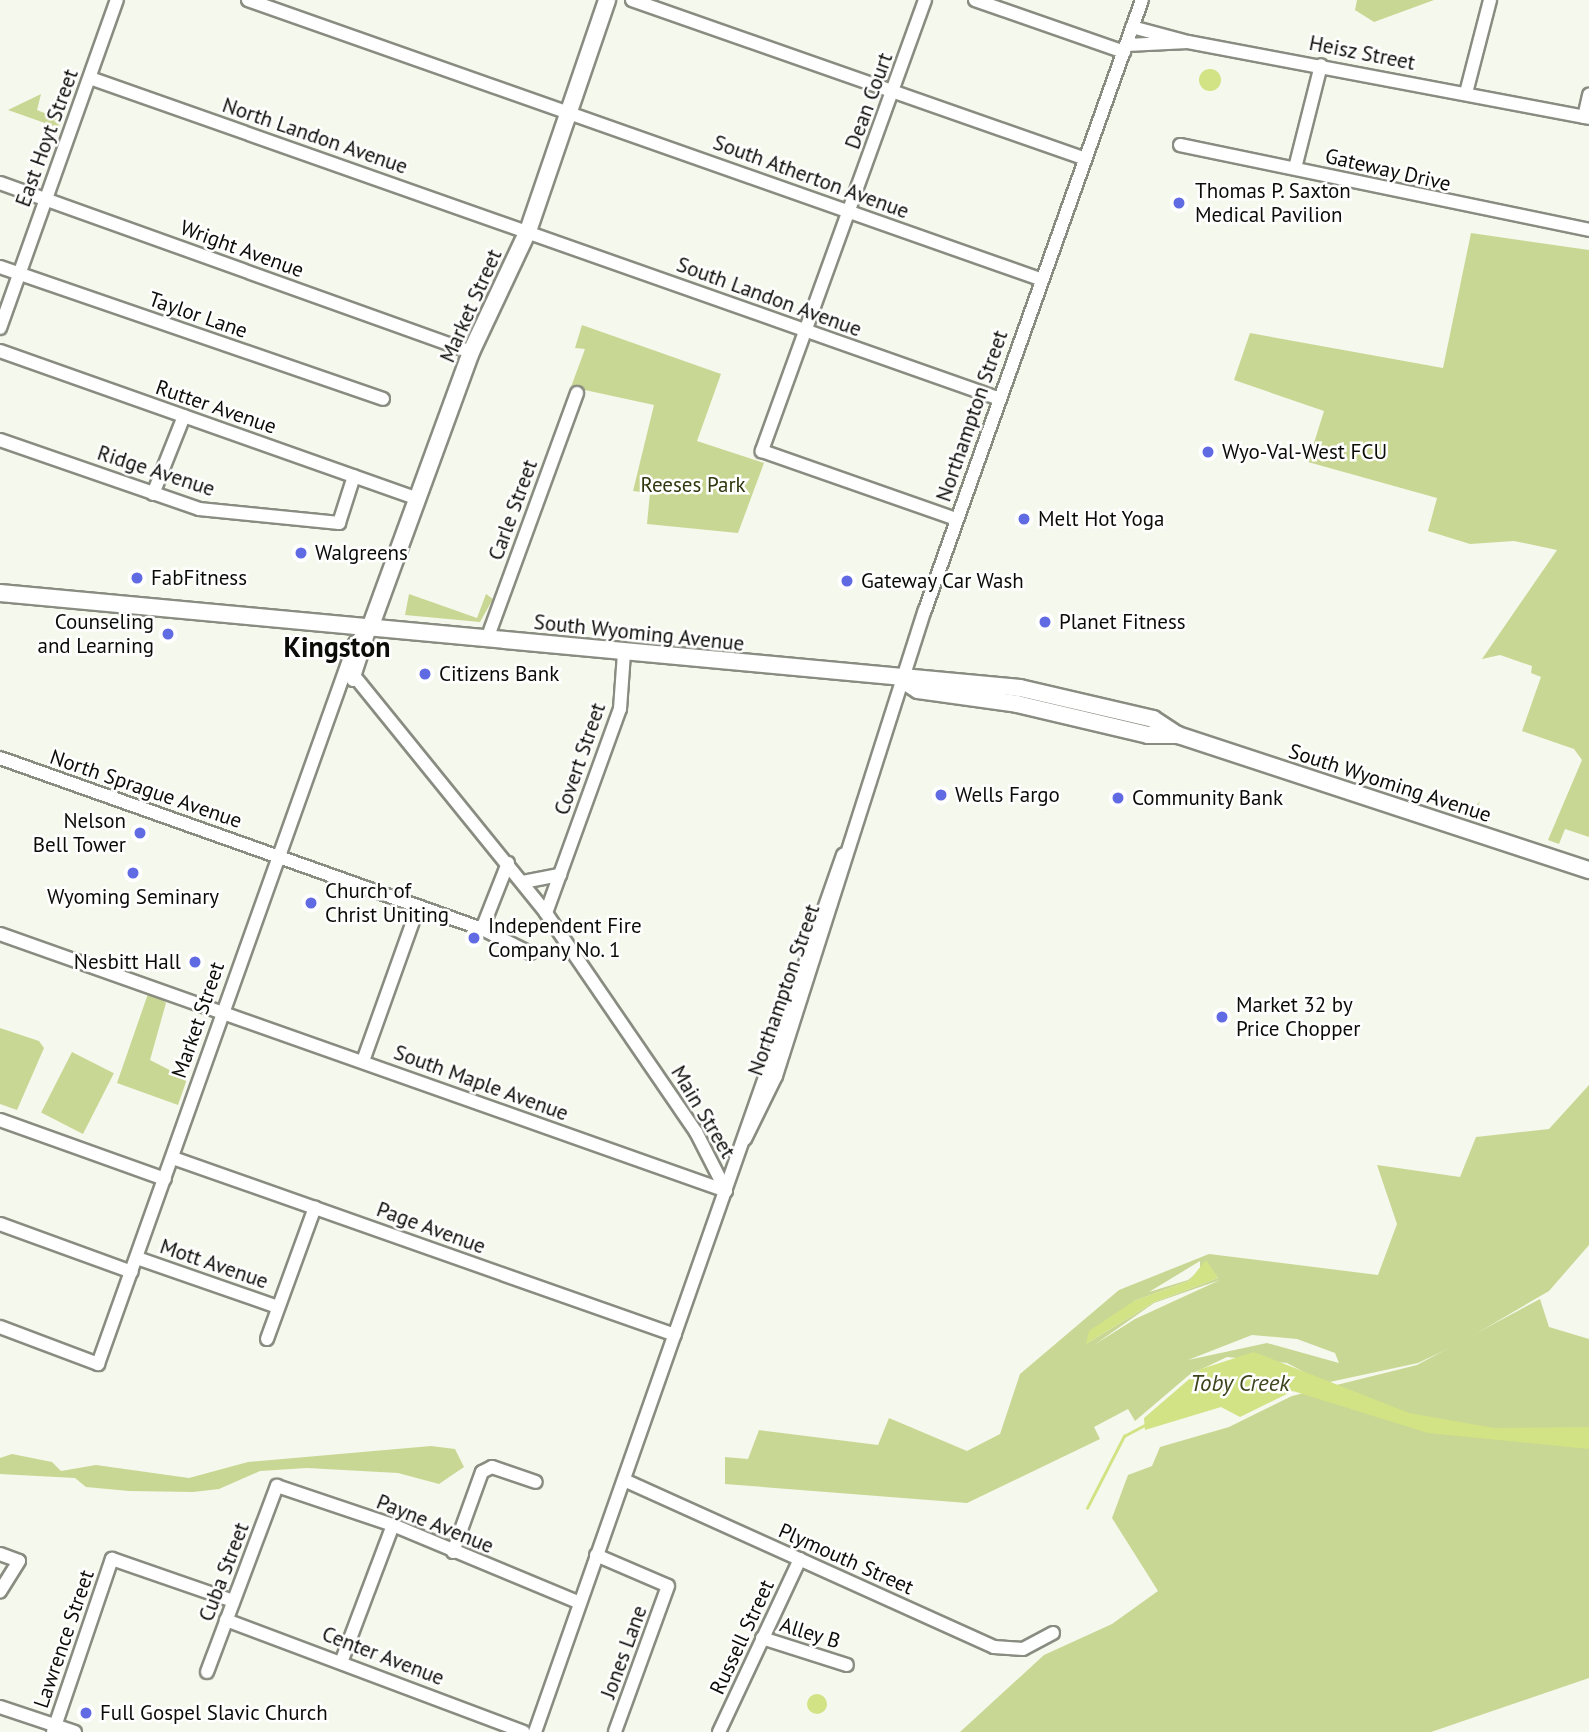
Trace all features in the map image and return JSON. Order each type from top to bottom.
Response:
[{"type":"main road","name":"Market Street","points":[[370,628],[471,352],[528,231],[607,0]]},
{"type":"main road","name":"South Wyoming Avenue","points":[[0,593],[903,680],[918,690],[1017,704],[1148,736],[1178,736],[1589,870]]},
{"type":"street","name":"East Hoyt Street","points":[[0,328],[117,0]]},
{"type":"street","name":"South Atherton Avenue","points":[[248,0],[1040,279]]},
{"type":"street","points":[[632,0],[1084,158]]},
{"type":"street","name":"Dean Court","points":[[925,0],[762,451],[956,519]]},
{"type":"street","points":[[975,0],[1125,48]]},
{"type":"street","name":"Northampton Street","points":[[726,1191],[831,875],[847,848],[998,398],[1142,0]]},
{"type":"street","points":[[1466,93],[1490,0]]},
{"type":"street","points":[[1132,27],[1188,42]]},
{"type":"street","name":"Heisz Street","points":[[1125,48],[1188,42],[1321,65],[1587,118]]},
{"type":"street","points":[[1295,168],[1321,65]]},
{"type":"street","name":"North Landon Avenue","points":[[90,78],[528,231]]},
{"type":"street","points":[[1587,118],[1589,95]]},
{"type":"street","name":"Gateway Drive","points":[[1180,145],[1589,230]]},
{"type":"street","name":"Wright Avenue","points":[[0,183],[471,352]]},
{"type":"street","name":"South Landon Avenue","points":[[528,231],[998,398]]},
{"type":"street","name":"Taylor Lane","points":[[0,267],[383,399]]},
{"type":"street","name":"Rutter Avenue","points":[[0,351],[419,499]]},
{"type":"street","name":"Carle Street","points":[[486,639],[577,393]]},
{"type":"street","points":[[153,494],[184,416]]},
{"type":"street","name":"Ridge Avenue","points":[[0,440],[199,509],[339,523],[354,476]]},
{"type":"street","name":"Market Street","points":[[0,1327],[98,1364],[355,643],[370,628]]},
{"type":"street","name":"Market Street","points":[[357,678],[370,628]]},
{"type":"street","name":"Covert Street","points":[[546,913],[620,709],[624,653]]},
{"type":"street","name":"Main Street","points":[[347,667],[546,913],[696,1132],[726,1191],[578,1602],[535,1732]]},
{"type":"street","points":[[339,690],[357,678]]},
{"type":"street","name":"North Sprague Avenue","points":[[0,758],[482,929]]},
{"type":"street","points":[[508,863],[482,929],[530,953]]},
{"type":"street","points":[[523,882],[561,875]]},
{"type":"street","points":[[363,1061],[418,906]]},
{"type":"street","name":"South Maple Avenue","points":[[0,934],[726,1191]]},
{"type":"street","points":[[0,1120],[165,1179]]},
{"type":"street","name":"Page Avenue","points":[[173,1157],[675,1335]]},
{"type":"street","points":[[267,1339],[315,1207]]},
{"type":"street","points":[[0,1224],[132,1272]]},
{"type":"street","name":"Mott Avenue","points":[[137,1258],[278,1307]]},
{"type":"street","points":[[453,1552],[482,1472],[492,1467],[536,1482]]},
{"type":"street","name":"Plymouth Street","points":[[624,1480],[994,1647],[1023,1648],[1053,1633]]},
{"type":"street","name":"Payne Avenue","points":[[277,1486],[393,1525],[578,1602]]},
{"type":"street","name":"Cuba Street","points":[[207,1672],[277,1486]]},
{"type":"street","points":[[342,1660],[393,1525]]},
{"type":"street","points":[[0,1554],[19,1561],[0,1592]]},
{"type":"street","name":"Jones Lane","points":[[596,1555],[668,1586],[615,1732]]},
{"type":"street","name":"Lawrence Street","points":[[54,1729],[112,1559],[233,1601]]},
{"type":"street","name":"Russell Street","points":[[719,1732],[800,1559]]},
{"type":"street","name":"Center Avenue","points":[[226,1620],[342,1660],[524,1732]]},
{"type":"street","name":"Alley B","points":[[762,1638],[847,1665]]},
{"type":"street","points":[[0,1707],[54,1729],[75,1732]]},
{"type":"green space","points":[[1357,0],[1434,0],[1374,22],[1355,10]]},
{"type":"green space","points":[[41,94],[37,110],[62,120],[59,128],[8,110]]},
{"type":"green space","points":[[1471,233],[1589,250],[1589,837],[1565,829],[1559,844],[1548,840],[1582,760],[1574,749],[1522,731],[1541,677],[1531,673],[1532,666],[1500,655],[1482,659],[1557,550],[1514,541],[1470,544],[1428,531],[1437,498],[1308,462],[1324,411],[1234,380],[1250,333],[1443,368]]},
{"type":"green space","name":"Reeses Park","points":[[582,325],[721,374],[697,441],[764,463],[738,533],[647,524],[650,493],[633,491],[654,405],[571,387],[585,349],[575,348]]},
{"type":"green space","points":[[409,594],[477,618],[486,594],[493,599],[480,622],[405,615]]},
{"type":"green space","points":[[1448,799],[1474,808],[1480,801],[1474,818],[1445,808]]},
{"type":"green space","points":[[150,988],[166,1003],[150,1060],[187,1079],[178,1105],[117,1083]]},
{"type":"green space","points":[[0,1028],[39,1041],[44,1048],[17,1110],[0,1104]]},
{"type":"green space","points":[[72,1052],[114,1073],[83,1134],[41,1113]]},
{"type":"green space","points":[[1589,1085],[1589,1245],[1549,1291],[1460,1343],[1418,1363],[1325,1383],[1287,1363],[1227,1357],[1189,1375],[1135,1421],[1128,1409],[1094,1427],[1100,1439],[967,1503],[725,1484],[725,1457],[748,1459],[759,1430],[878,1445],[889,1418],[967,1451],[1000,1434],[1020,1374],[1119,1290],[1209,1254],[1378,1275],[1397,1224],[1377,1165],[1460,1177],[1476,1137],[1549,1129]],"holes":[[[1200,1261],[1200,1268],[1206,1261],[1218,1278],[1154,1302],[1086,1344],[1134,1301],[1189,1281],[1194,1275],[1188,1280],[1149,1292]],[[1220,1280],[1135,1319],[1094,1345],[1154,1303]],[[1252,1335],[1297,1339],[1335,1353],[1339,1363],[1267,1343],[1188,1360]]]},
{"type":"green space","points":[[1540,1299],[1549,1327],[1589,1339],[1589,1678],[1431,1732],[960,1732],[1044,1655],[1112,1624],[1158,1591],[1112,1518],[1128,1475],[1152,1466],[1160,1447],[1229,1427],[1292,1396],[1417,1365]]},
{"type":"green space","points":[[431,1446],[455,1449],[464,1467],[439,1484],[398,1473],[307,1468],[260,1471],[219,1489],[193,1492],[86,1487],[75,1478],[0,1474],[0,1458],[12,1454],[52,1462],[61,1471],[96,1465],[189,1478],[248,1462]]},
{"type":"water","points":[[1210,69],[1220,76],[1221,80],[1214,90],[1210,91],[1200,84],[1199,80],[1206,70]]},
{"type":"water","points":[[1206,1260],[1218,1278],[1154,1302],[1086,1344],[1089,1331],[1134,1301],[1189,1281]]},
{"type":"water","name":"Toby Creek","points":[[1254,1352],[1409,1413],[1494,1428],[1589,1427],[1589,1449],[1428,1433],[1293,1391],[1240,1417],[1221,1407],[1145,1430],[1144,1418],[1201,1369]]},
{"type":"water","points":[[817,1694],[824,1697],[827,1704],[824,1711],[817,1714],[810,1711],[807,1704],[810,1697]]},
{"type":"waterway","name":"Toby Creek","points":[[1087,1508],[1124,1436],[1145,1425]]},
{"type":"place","name":"Thomas P. Saxton Medical Pavilion","points":[[1179,203]]},
{"type":"place","name":"Wyo-Val-West FCU","points":[[1208,452]]},
{"type":"place","name":"Melt Hot Yoga","points":[[1024,519]]},
{"type":"place","name":"Walgreens","points":[[301,553]]},
{"type":"place","name":"FabFitness","points":[[137,578]]},
{"type":"place","name":"Gateway Car Wash","points":[[847,581]]},
{"type":"place","name":"Planet Fitness","points":[[1045,622]]},
{"type":"place","name":"Counseling and Learning","points":[[168,634]]},
{"type":"place","name":"Citizens Bank","points":[[425,674]]},
{"type":"place","name":"Wells Fargo","points":[[941,795]]},
{"type":"place","name":"Community Bank","points":[[1118,798]]},
{"type":"place","name":"Nelson Bell Tower","points":[[140,833]]},
{"type":"place","name":"Wyoming Seminary","points":[[133,873]]},
{"type":"place","name":"Church of Christ Uniting","points":[[311,903]]},
{"type":"place","name":"Independent Fire Company No. 1","points":[[474,938]]},
{"type":"place","name":"Nesbitt Hall","points":[[195,962]]},
{"type":"place","name":"Market 32 by Price Chopper","points":[[1222,1017]]},
{"type":"place","name":"Full Gospel Slavic Church","points":[[86,1713]]},
{"type":"district","name":"Kingston","points":[[337,647]]}]
